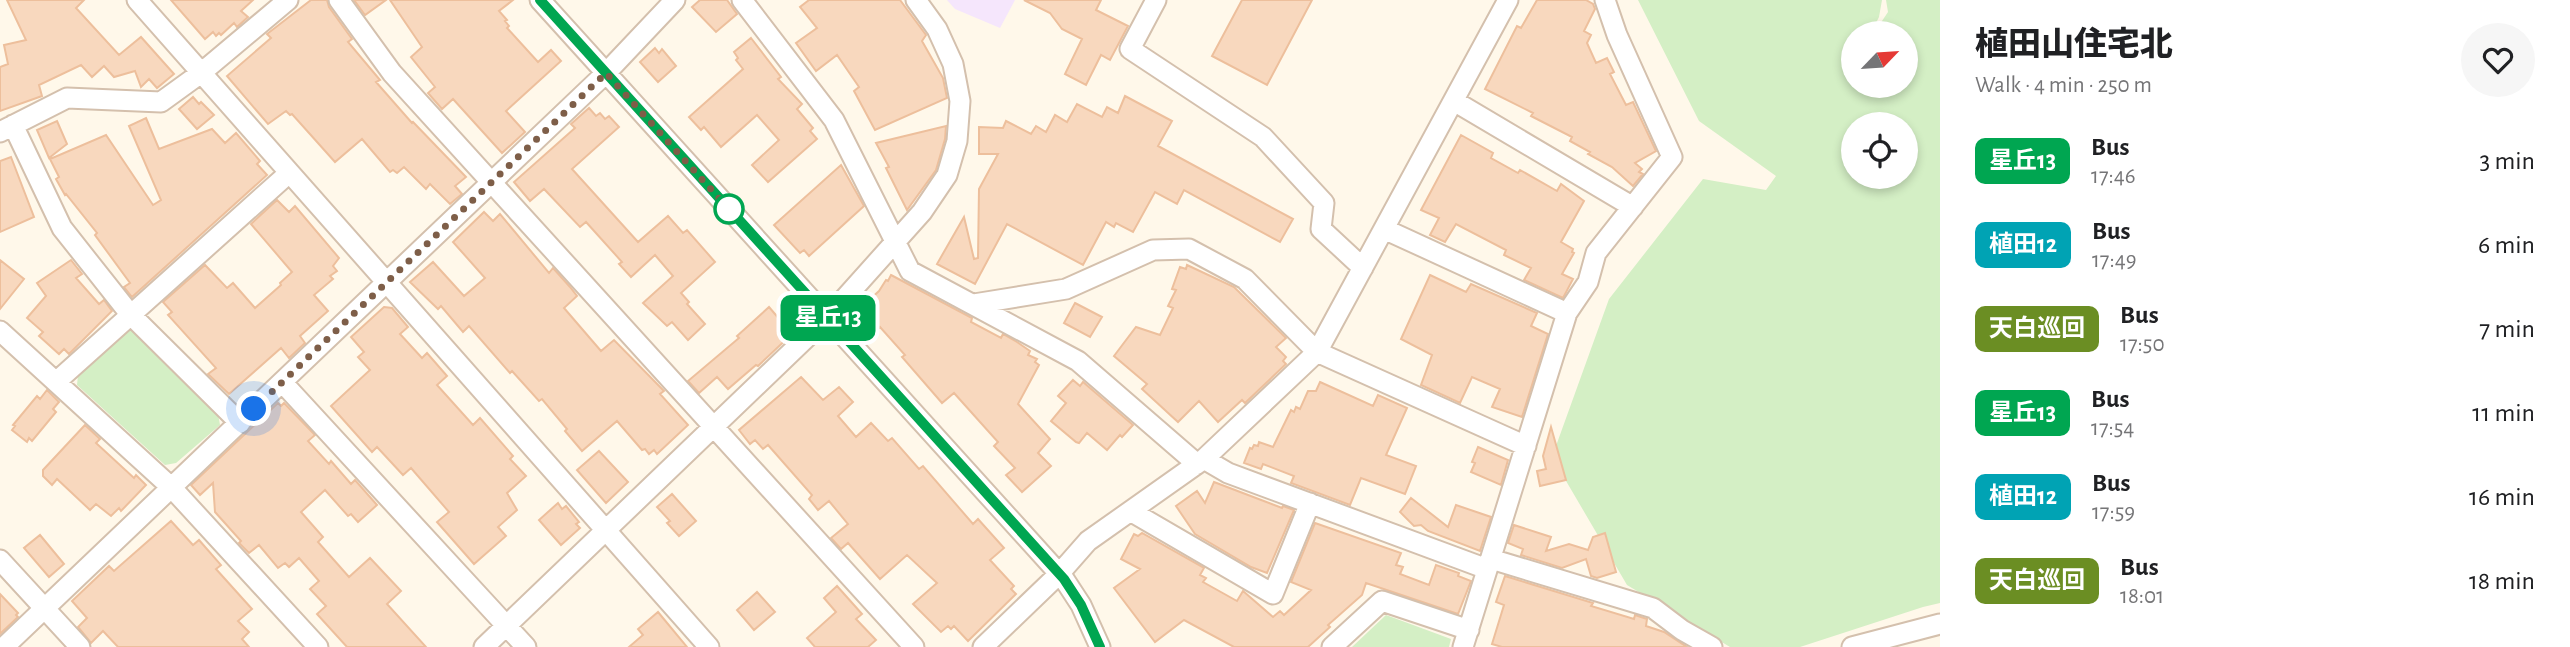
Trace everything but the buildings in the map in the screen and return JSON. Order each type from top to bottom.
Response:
[{"type":"street","points":[[137,0],[709,647]]},
{"type":"street","points":[[240,423],[130,314],[62,228],[7,128],[66,98],[161,102],[201,73],[288,0]]},
{"type":"street","points":[[339,0],[392,74],[914,647]]},
{"type":"street","points":[[540,0],[1059,574],[1081,605],[1100,647]]},
{"type":"street","points":[[4,647],[606,73],[675,0]]},
{"type":"street","points":[[742,0],[834,120],[910,271],[1078,361],[1201,461],[1310,503],[1489,564],[1653,608],[1682,630],[1712,647]]},
{"type":"street","points":[[484,647],[828,317],[922,212],[947,175],[957,141],[960,101],[953,64],[937,29],[916,0]]},
{"type":"street","points":[[1156,0],[1130,49],[1263,137],[1324,203],[1321,229],[1363,268]]},
{"type":"street","points":[[983,647],[1059,574],[1088,541],[1201,461],[1317,352],[1508,0]]},
{"type":"street","points":[[1332,647],[1382,601],[1466,638],[1567,313],[1588,282],[1596,253],[1672,157],[1617,35],[1605,0]]},
{"type":"street","points":[[1454,102],[1633,207]]},
{"type":"street","points":[[57,381],[289,173]]},
{"type":"street","points":[[1384,229],[1567,313]]},
{"type":"street","points":[[974,304],[1066,289],[1153,250],[1189,249],[1245,279],[1317,352],[1526,446]]},
{"type":"street","points":[[0,331],[172,488],[318,647]]},
{"type":"street","points":[[282,382],[526,647]]},
{"type":"street","points":[[1132,512],[1273,594],[1310,503]]},
{"type":"street","points":[[0,560],[80,647]]},
{"type":"street","points":[[1852,647],[1940,624]]},
{"type":"shaded area","points":[[947,0],[1015,0],[1000,28],[955,9]]},
{"type":"green space","points":[[1638,0],[1882,0],[1877,21],[1841,21],[1841,98],[1918,98],[1918,21],[1882,21],[1888,12],[1886,0],[1940,0],[1940,603],[1800,647],[1730,647],[1627,585],[1552,457],[1609,299],[1703,179],[1766,190],[1776,176],[1699,121]]},
{"type":"green space","points":[[131,329],[140,329],[218,414],[220,425],[176,463],[165,465],[77,385],[78,375]]},
{"type":"green space","points":[[1386,615],[1451,639],[1449,647],[1352,647]]},
{"type":"bus line","name":"星丘13","points":[[540,0],[1064,579],[1081,605],[1100,647]]},
{"type":"route","points":[[254,409],[606,73],[735,216],[729,209]]}]
